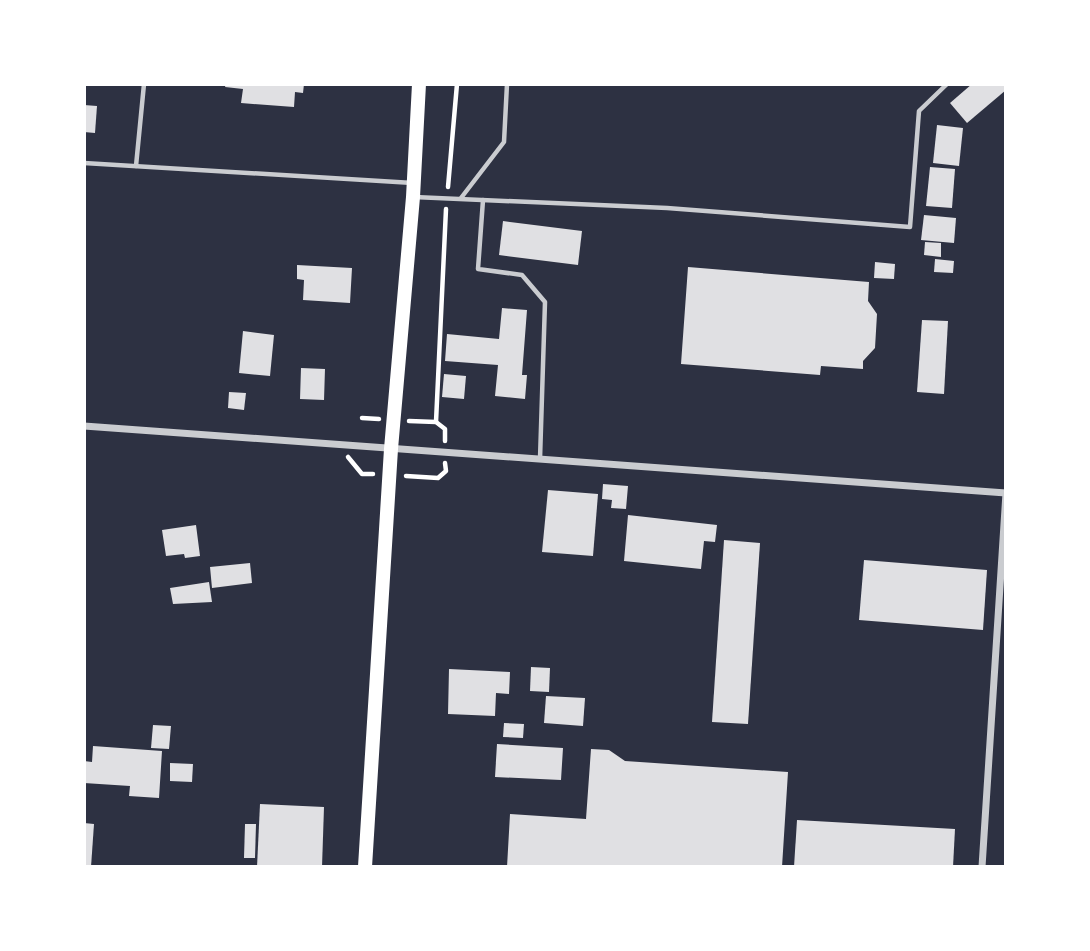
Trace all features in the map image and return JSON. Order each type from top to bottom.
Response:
[{"type":"main road","points":[[365,867],[391,449],[413,190],[419,84]]},
{"type":"street","points":[[84,426],[1006,493],[982,867]]},
{"type":"lane","points":[[136,166],[144,84]]},
{"type":"lane","points":[[461,198],[504,142],[507,84]]},
{"type":"lane","points":[[84,163],[413,190],[447,198],[667,208],[910,227],[919,111],[947,84]]},
{"type":"lane","points":[[483,200],[478,269],[522,275],[545,302],[540,460]]},
{"type":"path","points":[[436,422],[447,198],[457,84]]},
{"type":"building","points":[[226,84],[304,84],[303,93],[295,92],[294,107],[241,103],[243,89],[225,87]]},
{"type":"building","points":[[972,84],[1005,84],[1006,90],[967,123],[950,103]]},
{"type":"building","points":[[84,105],[97,106],[95,133],[84,132]]},
{"type":"building","points":[[937,125],[963,128],[959,166],[933,163]]},
{"type":"building","points":[[930,167],[955,169],[952,208],[926,206]]},
{"type":"building","points":[[924,215],[956,218],[954,243],[921,240]]},
{"type":"building","points":[[503,221],[582,231],[578,265],[499,255]]},
{"type":"building","points":[[925,242],[941,243],[941,257],[924,255]]},
{"type":"building","points":[[935,259],[954,261],[953,273],[934,272]]},
{"type":"building","points":[[875,262],[895,264],[894,279],[874,278]]},
{"type":"building","points":[[297,265],[352,268],[350,303],[303,300],[304,280],[297,279]]},
{"type":"building","points":[[688,267],[869,282],[868,301],[877,314],[875,348],[863,361],[863,369],[821,366],[820,375],[681,364]]},
{"type":"building","points":[[502,308],[527,310],[522,375],[527,375],[525,399],[495,396],[498,365],[445,361],[447,334],[499,339]]},
{"type":"building","points":[[922,320],[948,321],[944,394],[917,392]]},
{"type":"building","points":[[243,331],[274,335],[270,376],[239,373]]},
{"type":"building","points":[[301,368],[325,369],[324,400],[300,399]]},
{"type":"building","points":[[444,374],[466,376],[464,399],[442,397]]},
{"type":"building","points":[[229,392],[246,393],[244,410],[228,408]]},
{"type":"building","points":[[603,484],[628,486],[626,509],[611,508],[612,500],[602,499]]},
{"type":"building","points":[[548,490],[598,494],[593,556],[542,552]]},
{"type":"building","points":[[628,515],[717,525],[715,542],[704,541],[701,569],[624,561]]},
{"type":"building","points":[[196,525],[200,556],[166,556],[162,530]]},
{"type":"building","points":[[724,540],[760,543],[748,724],[712,722]]},
{"type":"building","points":[[864,560],[987,570],[983,630],[859,620]]},
{"type":"building","points":[[250,563],[252,583],[212,588],[210,567]]},
{"type":"building","points":[[209,582],[212,602],[173,604],[170,588]]},
{"type":"building","points":[[531,667],[550,668],[549,692],[530,691]]},
{"type":"building","points":[[449,669],[510,672],[509,694],[496,693],[495,716],[448,714]]},
{"type":"building","points":[[546,696],[585,698],[583,726],[544,723]]},
{"type":"building","points":[[504,723],[524,724],[523,738],[503,737]]},
{"type":"building","points":[[153,725],[171,726],[169,749],[151,748]]},
{"type":"building","points":[[497,744],[563,748],[561,780],[495,777]]},
{"type":"building","points":[[93,746],[162,751],[159,798],[129,796],[130,786],[84,783],[84,761],[92,762]]},
{"type":"building","points":[[591,749],[609,750],[625,761],[788,772],[782,867],[507,867],[510,814],[586,819]]},
{"type":"building","points":[[170,763],[193,764],[192,782],[170,781]]},
{"type":"building","points":[[260,804],[324,807],[322,867],[257,867]]},
{"type":"building","points":[[797,820],[955,829],[953,867],[794,867]]},
{"type":"building","points":[[84,823],[94,824],[91,867],[84,867]]},
{"type":"building","points":[[245,824],[256,824],[255,858],[244,858]]}]
